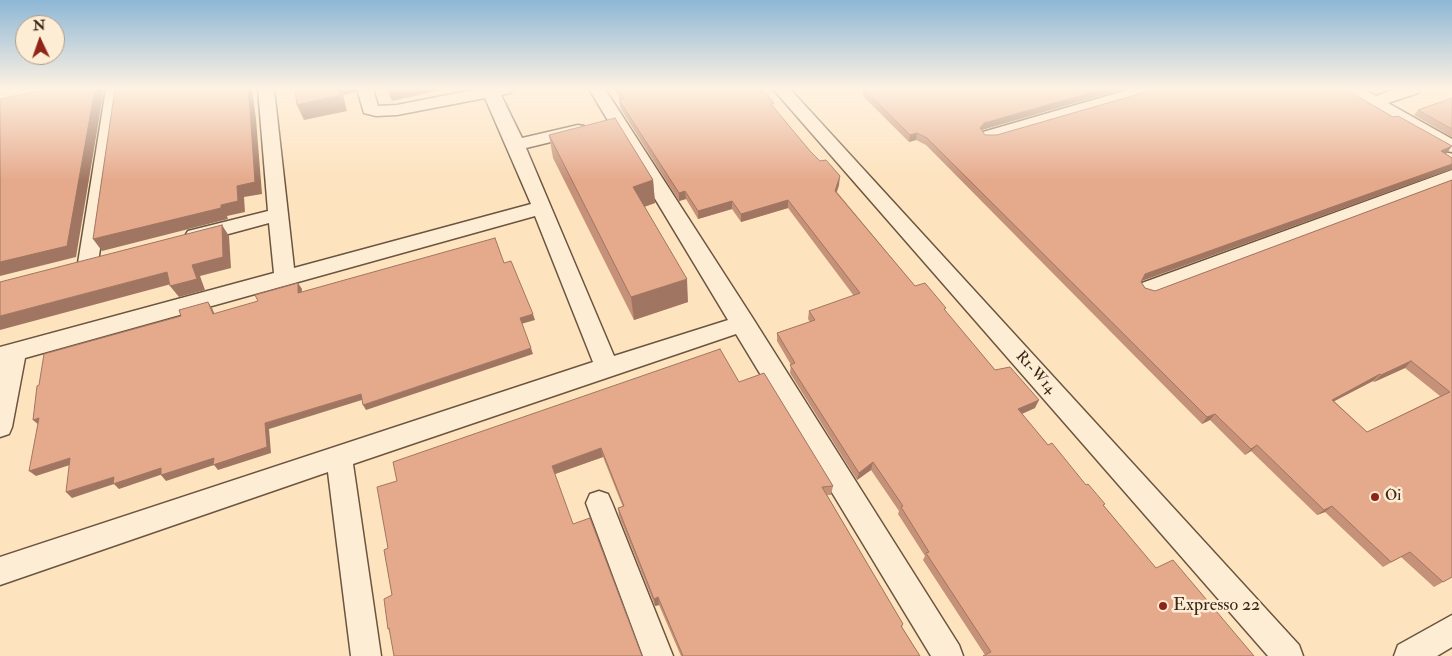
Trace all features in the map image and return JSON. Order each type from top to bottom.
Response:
[{"type":"street","points":[[88,263],[109,120]]},
{"type":"street","points":[[269,120],[285,279]]},
{"type":"street","points":[[508,120],[541,208],[607,367]]},
{"type":"street","points":[[516,145],[617,120],[948,656]]},
{"type":"street","name":"R1-W14","points":[[808,120],[1288,656]]},
{"type":"street","points":[[989,136],[1045,120]]},
{"type":"street","points":[[1405,120],[1452,147]]},
{"type":"street","points":[[1150,288],[1452,176]]},
{"type":"street","points":[[0,427],[7,354],[541,208]]},
{"type":"street","points":[[173,242],[277,215]]},
{"type":"street","points":[[0,571],[607,367],[744,323]]},
{"type":"street","points":[[339,457],[366,656]]},
{"type":"street","points":[[599,503],[658,656]]},
{"type":"street","points":[[1409,656],[1452,630]]},
{"type":"building","points":[[0,120],[90,120],[67,246],[0,262]]},
{"type":"building","points":[[111,120],[251,120],[255,182],[237,186],[238,201],[221,205],[221,208],[93,239]]},
{"type":"building","points":[[609,120],[616,120],[653,180],[633,187],[687,279],[631,297],[549,135]]},
{"type":"building","points":[[632,120],[784,120],[810,151],[820,161],[826,160],[840,176],[835,191],[915,286],[925,283],[995,370],[1010,367],[1039,400],[1018,409],[1048,445],[1052,443],[1086,485],[1088,484],[1105,504],[1103,505],[1156,568],[1173,560],[1254,656],[983,656],[991,652],[926,553],[929,552],[901,507],[903,506],[873,462],[859,473],[790,365],[795,363],[777,333],[815,320],[809,311],[860,293],[788,200],[741,214],[732,201],[698,211],[685,191],[679,193]]},
{"type":"building","points":[[895,120],[996,120],[984,123],[980,128],[985,135],[997,135],[1050,120],[1405,120],[1452,146],[1441,151],[1452,158],[1452,164],[1145,274],[1141,282],[1145,288],[1155,291],[1452,180],[1452,577],[1443,582],[1410,552],[1391,562],[1332,506],[1324,510],[1257,445],[1251,449],[1215,414],[1207,417],[927,138],[917,133],[910,135]],"holes":[[[1411,361],[1450,392],[1367,432],[1332,400],[1380,374]]]},
{"type":"building","points":[[1435,120],[1452,120],[1452,129]]},
{"type":"building","points":[[222,225],[223,257],[192,265],[197,279],[170,286],[167,272],[0,316],[0,282]]},
{"type":"building","points":[[495,238],[504,263],[511,261],[533,314],[520,318],[531,348],[363,405],[361,394],[265,423],[267,447],[213,465],[214,458],[161,475],[161,468],[113,484],[114,477],[66,492],[70,458],[29,471],[39,418],[33,420],[37,386],[39,385],[44,354],[181,316],[179,310],[208,302],[213,314],[258,301],[255,295],[298,283],[298,293]]},
{"type":"building","points":[[720,349],[739,382],[764,373],[833,486],[822,487],[920,656],[683,656],[658,597],[654,599],[618,508],[624,506],[601,448],[552,466],[573,524],[590,518],[642,656],[394,656],[384,599],[392,595],[384,550],[388,548],[377,487],[397,481],[393,462]]},
{"type":"place","name":"Oi","points":[[1375,497]]},
{"type":"place","name":"Expresso 22","points":[[1163,606]]}]
